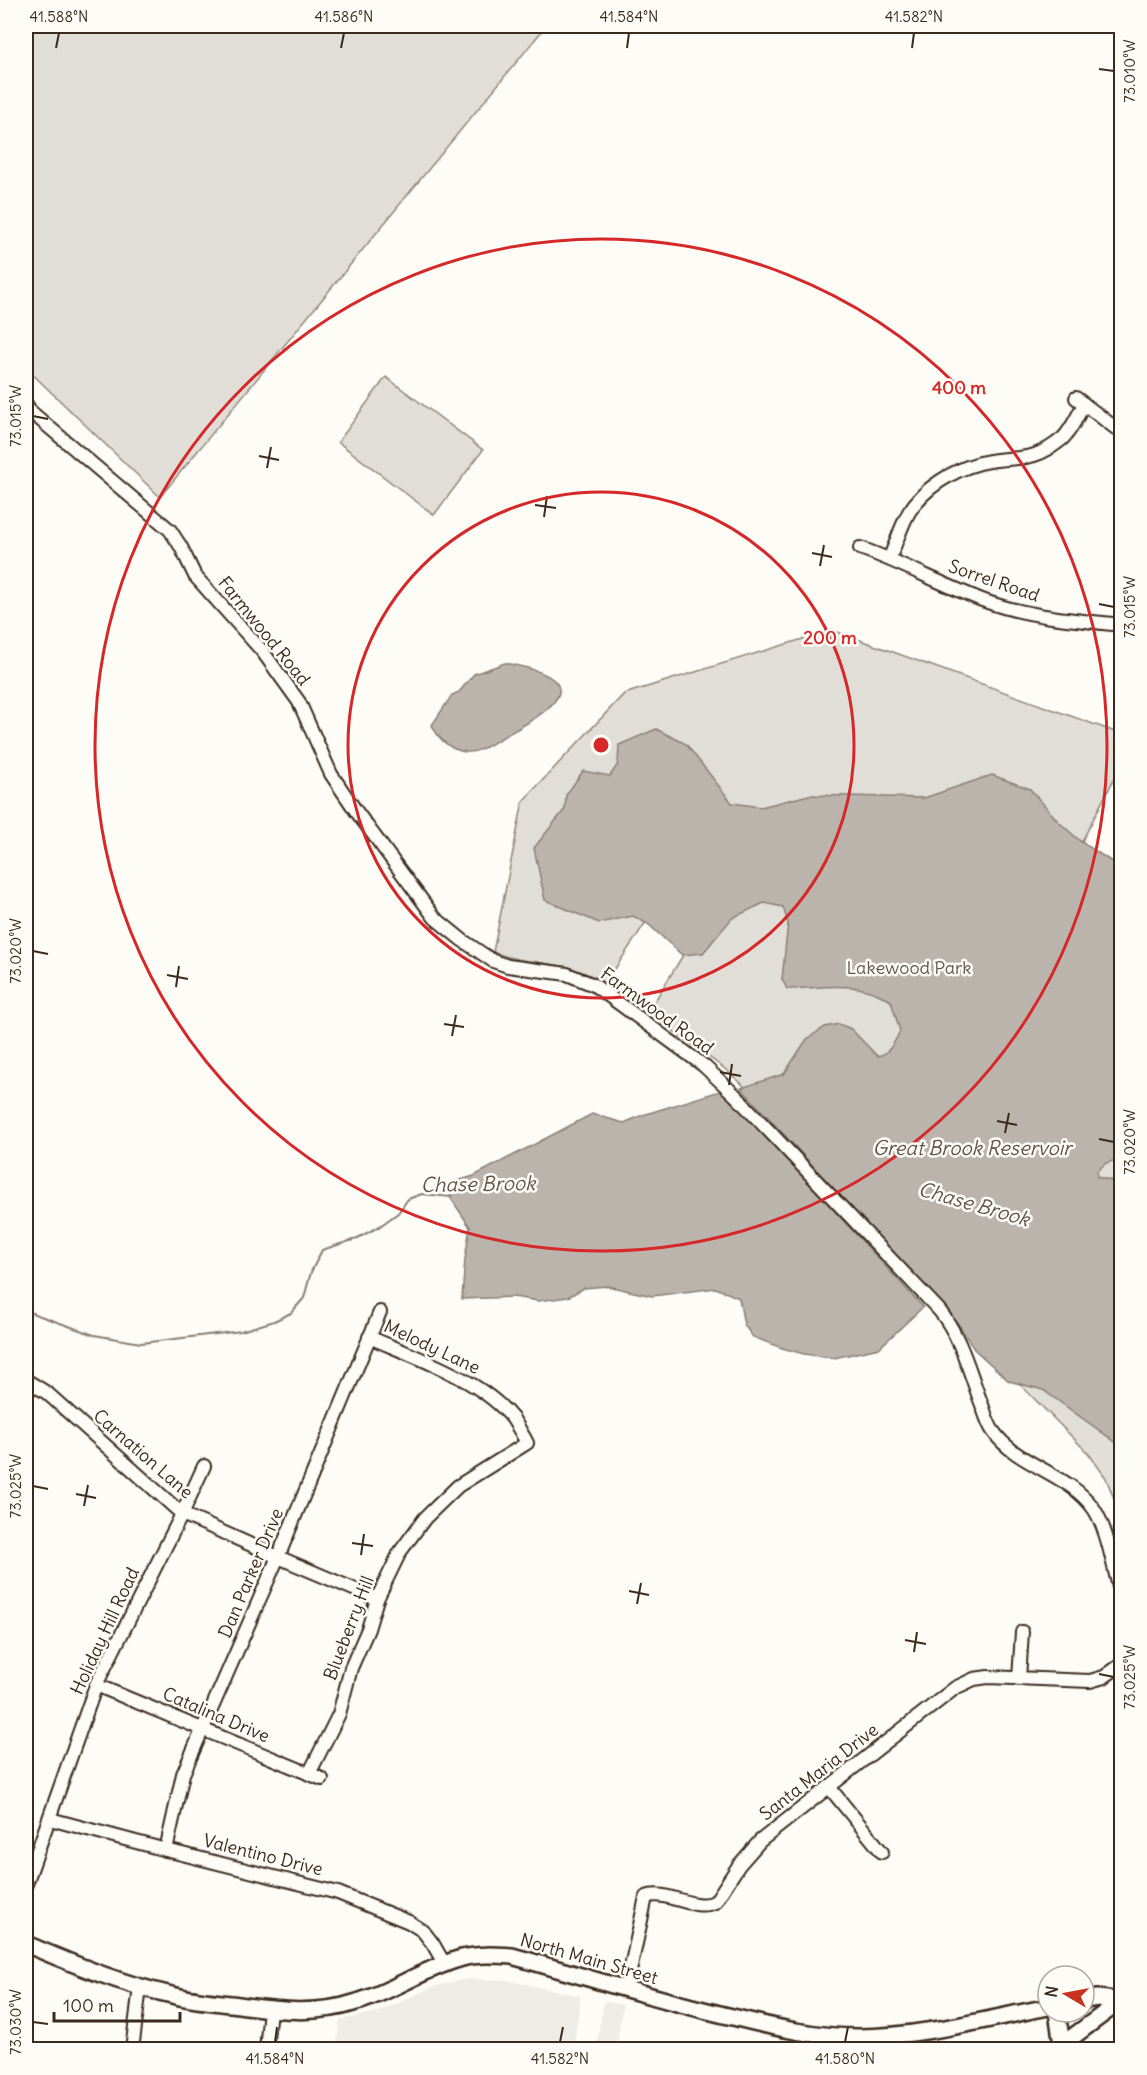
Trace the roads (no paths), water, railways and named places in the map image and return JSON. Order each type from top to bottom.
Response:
[{"type":"main road","name":"North Main Street","points":[[26,1944],[70,1963],[174,1996],[294,2012],[328,2010],[356,2003],[463,1958],[488,1954],[512,1956],[626,1990],[842,2043],[870,2036],[908,2032],[1036,2009]]},
{"type":"main road","points":[[1096,1999],[1121,2000]]},
{"type":"main road","points":[[1059,2047],[1121,2000]]},
{"type":"main road","points":[[1058,2024],[1059,2047]]},
{"type":"street","points":[[889,559],[909,512],[944,477],[981,463],[1030,458],[1046,450],[1064,437],[1080,401],[1122,433]]},
{"type":"street","name":"Farmwood Road","points":[[26,404],[30,411],[170,530],[195,576],[263,652],[299,702],[332,774],[356,811],[435,918],[493,961],[508,966],[567,975],[594,985],[703,1065],[742,1102],[939,1310],[951,1325],[962,1346],[992,1429],[1005,1445],[1076,1490],[1094,1509],[1104,1533],[1122,1597]]},
{"type":"street","name":"Sorrel Road","points":[[860,548],[984,600],[1044,617],[1122,625]]},
{"type":"street","name":"Dan Parker Drive","points":[[166,1850],[183,1774],[278,1557],[380,1312]]},
{"type":"street","name":"Melody Lane","points":[[369,1337],[448,1372],[481,1391],[512,1418],[528,1443]]},
{"type":"street","name":"Carnation Lane","points":[[26,1380],[47,1393],[182,1514],[377,1599]]},
{"type":"street","name":"Blueberry Hill","points":[[309,1774],[339,1714],[351,1668],[368,1629],[377,1599],[400,1552],[426,1518],[458,1486],[528,1443]]},
{"type":"street","name":"Holiday Hill Road","points":[[26,1884],[96,1685],[204,1466]]},
{"type":"street","points":[[1019,1679],[1022,1632]]},
{"type":"street","name":"Santa Maria Drive","points":[[626,1990],[646,1897],[655,1895],[703,1905],[715,1902],[739,1864],[754,1847],[962,1684],[981,1678],[1090,1681],[1104,1677],[1122,1664]]},
{"type":"street","name":"Catalina Drive","points":[[96,1685],[322,1779]]},
{"type":"street","points":[[829,1788],[882,1852]]},
{"type":"street","name":"Valentino Drive","points":[[50,1819],[338,1893],[423,1931],[434,1944],[445,1965]]},
{"type":"street","points":[[132,2049],[140,1987]]},
{"type":"street","points":[[266,2049],[270,2009]]},
{"type":"water","points":[[505,663],[548,676],[557,684],[559,692],[554,702],[528,723],[483,748],[467,752],[450,747],[441,739],[432,725],[452,695],[459,692],[474,674]]},
{"type":"water","name":"Great Brook Reservoir","points":[[656,729],[686,744],[732,803],[761,807],[809,795],[924,798],[992,775],[1030,789],[1059,822],[1080,841],[1121,868],[1121,1159],[1106,1163],[1097,1171],[1097,1177],[1110,1180],[1121,1191],[1121,1446],[1043,1390],[1009,1381],[974,1349],[959,1325],[944,1308],[741,1088],[784,1074],[807,1039],[825,1027],[839,1024],[851,1029],[877,1056],[885,1053],[900,1031],[891,1001],[878,994],[853,987],[787,989],[782,979],[788,923],[783,907],[764,903],[732,918],[703,953],[682,955],[648,924],[633,916],[599,923],[545,900],[534,848],[565,809],[566,795],[583,771],[610,776],[618,764],[619,745]]},
{"type":"water","points":[[723,1090],[923,1307],[879,1348],[834,1358],[782,1348],[753,1337],[744,1325],[739,1298],[716,1288],[652,1296],[607,1286],[584,1288],[568,1297],[538,1301],[514,1297],[462,1299],[470,1227],[450,1197],[457,1181],[474,1176],[592,1114],[624,1123]]},
{"type":"waterway","name":"Chase Brook","points":[[26,1311],[94,1335],[141,1343],[241,1331],[291,1313],[304,1298],[311,1272],[322,1250],[356,1239],[380,1226],[398,1213],[408,1199],[422,1194],[451,1197]]},
{"type":"park label","name":"Lakewood Park","points":[[909,968]]}]
